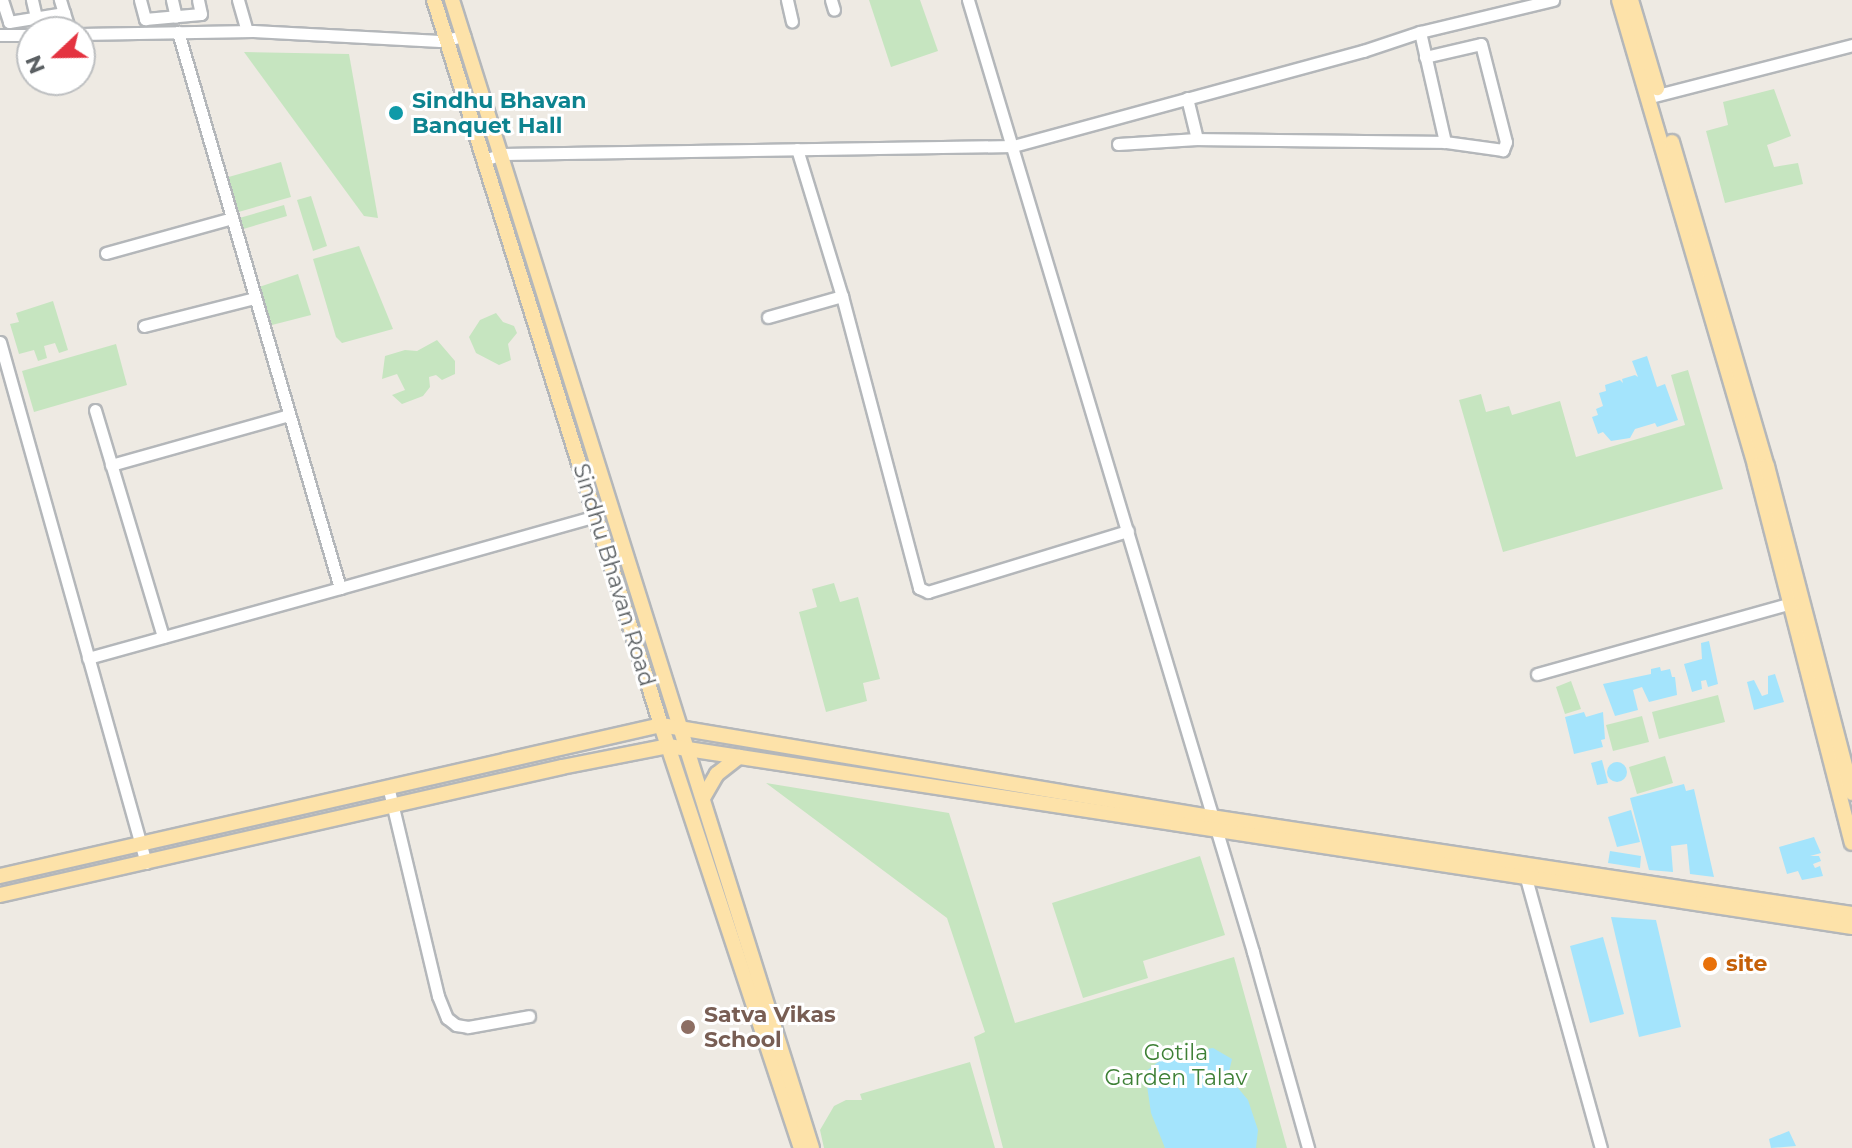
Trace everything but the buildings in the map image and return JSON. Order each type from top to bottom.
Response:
[{"type":"main road","name":"Sindhu Bhavan Road","points":[[434,0],[661,725],[801,1148]]},
{"type":"main road","name":"Sindhu Bhavan Road","points":[[452,0],[812,1148]]},
{"type":"main road","points":[[1619,0],[1654,96],[1767,466],[1852,843]]},
{"type":"main road","points":[[1631,0],[1654,96]]},
{"type":"main road","points":[[1796,601],[1852,793]]},
{"type":"main road","points":[[0,876],[661,725],[1526,878],[1852,927]]},
{"type":"main road","points":[[0,895],[668,746],[1852,914]]},
{"type":"main road","points":[[703,798],[717,774],[739,757]]},
{"type":"street","points":[[2,0],[9,22],[16,21]]},
{"type":"street","points":[[60,0],[65,16]]},
{"type":"street","points":[[140,0],[145,19],[201,14],[198,0]]},
{"type":"street","points":[[172,0],[176,17]]},
{"type":"street","points":[[238,0],[247,31]]},
{"type":"street","points":[[787,0],[792,21]]},
{"type":"street","points":[[968,0],[1128,531],[1308,1148]]},
{"type":"street","points":[[484,160],[502,154],[1013,146],[1420,32],[1553,0]]},
{"type":"street","points":[[47,16],[64,13]]},
{"type":"street","points":[[96,34],[247,31],[350,39],[447,41],[464,36]]},
{"type":"street","points":[[178,32],[340,588]]},
{"type":"street","points":[[1420,32],[1445,142]]},
{"type":"street","points":[[1118,144],[1197,139],[1445,142],[1503,150],[1506,142],[1481,44],[1425,57]]},
{"type":"street","points":[[1654,96],[1852,45]]},
{"type":"street","points":[[1187,98],[1197,139]]},
{"type":"street","points":[[797,149],[842,296],[919,588],[928,592],[1128,531]]},
{"type":"street","points":[[106,253],[232,218]]},
{"type":"street","points":[[768,317],[842,296]]},
{"type":"street","points":[[144,326],[255,298]]},
{"type":"street","points":[[0,342],[146,863]]},
{"type":"street","points":[[95,410],[163,637]]},
{"type":"street","points":[[111,465],[289,415]]},
{"type":"street","points":[[88,658],[596,516]]},
{"type":"street","points":[[1537,674],[1796,601]]},
{"type":"street","points":[[388,786],[438,996],[447,1018],[456,1025],[468,1027],[529,1016]]},
{"type":"street","points":[[1526,878],[1601,1148]]},
{"type":"green space","points":[[869,0],[920,0],[938,51],[891,67]]},
{"type":"green space","points":[[244,52],[349,54],[378,218],[364,216]]},
{"type":"green space","points":[[1774,89],[1791,136],[1767,145],[1774,167],[1798,163],[1803,184],[1725,203],[1706,131],[1728,125],[1723,102]]},
{"type":"green space","points":[[281,162],[291,197],[235,213],[225,178]]},
{"type":"green space","points":[[311,196],[327,246],[313,251],[297,200]]},
{"type":"green space","points":[[284,205],[287,216],[240,230],[236,219]]},
{"type":"green space","points":[[359,246],[393,329],[342,343],[336,337],[313,259]]},
{"type":"green space","points":[[298,274],[311,315],[272,325],[259,287]]},
{"type":"green space","points":[[53,301],[68,350],[59,353],[55,343],[44,346],[47,358],[38,361],[34,350],[19,354],[10,324],[19,322],[16,313]]},
{"type":"green space","points":[[496,313],[503,322],[514,326],[517,333],[508,344],[511,360],[499,365],[476,353],[469,337],[480,320]]},
{"type":"green space","points":[[437,340],[455,361],[455,374],[442,380],[436,375],[429,377],[430,387],[423,396],[402,404],[392,395],[405,390],[397,374],[382,379],[385,356],[405,350],[417,351]]},
{"type":"green space","points":[[116,344],[127,385],[34,412],[22,371]]},
{"type":"green space","points":[[1688,370],[1723,489],[1503,552],[1459,400],[1481,394],[1486,412],[1509,406],[1512,415],[1560,401],[1576,457],[1685,425],[1671,375]]},
{"type":"green space","points":[[834,583],[840,602],[858,597],[880,679],[863,683],[867,701],[826,712],[799,612],[817,607],[812,589]]},
{"type":"green space","points":[[1571,681],[1581,709],[1565,714],[1556,687]]},
{"type":"green space","points":[[1718,695],[1725,722],[1659,739],[1652,712]]},
{"type":"green space","points":[[1642,716],[1649,742],[1613,751],[1606,725]]},
{"type":"green space","points":[[1665,756],[1673,783],[1637,794],[1629,767]]},
{"type":"green space","name":"Gotila Garden Talav","points":[[766,783],[949,813],[1015,1023],[1234,957],[1287,1148],[1003,1148],[974,1037],[985,1032],[947,918]]},
{"type":"green space","points":[[1200,856],[1225,935],[1143,961],[1148,978],[1083,998],[1052,903]]},
{"type":"green space","points":[[970,1062],[995,1148],[824,1148],[820,1130],[834,1106],[846,1100],[862,1100],[860,1094]]},
{"type":"water","points":[[1647,356],[1657,387],[1665,384],[1678,420],[1657,427],[1655,423],[1635,429],[1630,438],[1611,441],[1603,432],[1598,434],[1592,417],[1598,415],[1596,409],[1603,406],[1599,393],[1606,391],[1605,385],[1620,380],[1623,383],[1622,379],[1635,375],[1638,377],[1632,361]]},
{"type":"water","points":[[1709,641],[1718,684],[1708,687],[1706,680],[1701,681],[1702,689],[1692,692],[1684,664],[1702,659],[1701,643]]},
{"type":"water","points":[[1660,667],[1661,671],[1670,669],[1672,677],[1675,677],[1677,695],[1649,702],[1642,687],[1633,690],[1638,710],[1615,716],[1603,684],[1651,674],[1651,669]]},
{"type":"water","points":[[1775,674],[1784,702],[1754,710],[1747,682],[1754,680],[1762,696],[1768,694],[1768,676]]},
{"type":"water","points":[[1584,712],[1586,717],[1603,712],[1605,739],[1601,740],[1603,747],[1574,754],[1565,717]]},
{"type":"water","points":[[1602,760],[1608,783],[1597,785],[1591,763]]},
{"type":"water","points":[[1613,762],[1621,762],[1627,772],[1621,782],[1613,782],[1607,776],[1607,768]]},
{"type":"water","points":[[1684,784],[1686,791],[1694,789],[1714,877],[1690,874],[1687,844],[1671,846],[1673,872],[1649,870],[1630,798]]},
{"type":"water","points":[[1631,810],[1640,842],[1617,847],[1608,817]]},
{"type":"water","points":[[1814,837],[1821,853],[1810,856],[1819,856],[1821,861],[1813,864],[1815,868],[1820,866],[1823,876],[1802,880],[1798,871],[1787,874],[1779,847]]},
{"type":"water","points":[[1610,851],[1641,856],[1640,868],[1608,863]]},
{"type":"water","points":[[1611,917],[1656,920],[1681,1027],[1639,1037]]},
{"type":"water","points":[[1603,937],[1624,1014],[1590,1023],[1570,946]]},
{"type":"water","points":[[1213,1048],[1232,1059],[1228,1076],[1248,1100],[1258,1130],[1256,1148],[1165,1148],[1151,1113],[1145,1072],[1166,1056]]},
{"type":"water","points":[[1789,1131],[1796,1146],[1771,1148],[1769,1139]]},
{"type":"place","name":"Sindhu Bhavan Banquet Hall","points":[[396,113]]},
{"type":"place","name":"site","points":[[1710,964]]},
{"type":"place","name":"Satva Vikas School","points":[[688,1027]]}]
